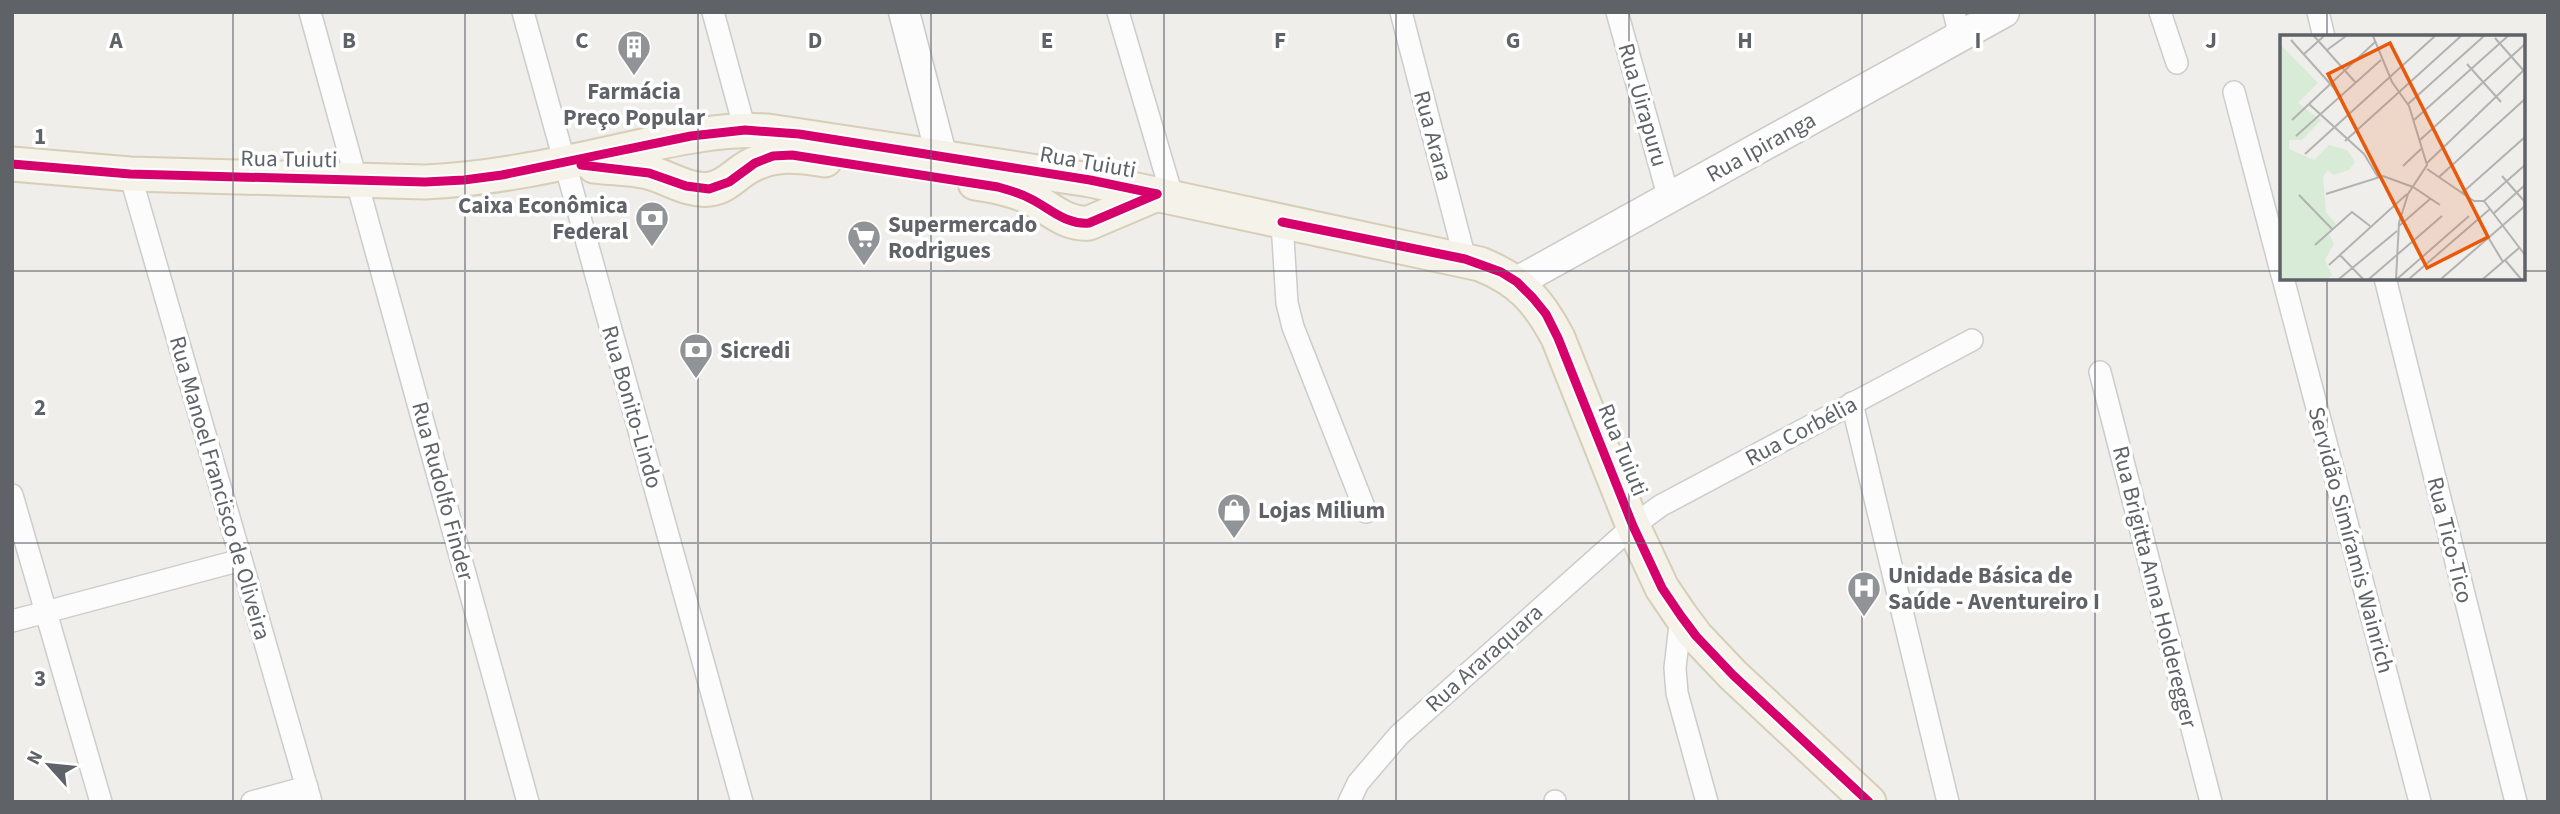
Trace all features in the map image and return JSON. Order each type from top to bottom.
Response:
[{"type":"main road","name":"Rua Tuiuti","points":[[12,164],[130,174],[464,180],[564,164],[691,136],[745,130],[799,134],[1090,180],[1465,259],[1501,272],[1517,282],[1546,314],[1633,526],[1662,588],[1681,616],[1724,666],[1869,802]]},
{"type":"main road","points":[[691,136],[685,166],[697,189]]},
{"type":"main road","name":"Rua Tuiuti","points":[[564,164],[649,173],[697,189],[720,187],[755,163],[773,156],[792,155],[998,187],[1030,198],[1067,221],[1079,224],[1165,197]]},
{"type":"main road","points":[[1089,223],[1097,203],[1090,180]]},
{"type":"street","name":"Rua Rudolfo Finder","points":[[310,12],[528,802]]},
{"type":"street","name":"Rua Bonito-Lindo","points":[[523,12],[741,802]]},
{"type":"street","points":[[713,12],[745,130]]},
{"type":"street","points":[[904,12],[942,158]]},
{"type":"street","points":[[1118,12],[1165,197]]},
{"type":"street","name":"Rua Arara","points":[[1401,12],[1465,259]]},
{"type":"street","name":"Rua Uirapuru","points":[[1616,12],[1669,198]]},
{"type":"street","name":"Rua Ipiranga","points":[[1517,282],[1669,198],[1957,24],[2004,12]]},
{"type":"street","points":[[2160,12],[2177,63]]},
{"type":"street","points":[[2318,12],[2324,35]]},
{"type":"street","name":"Servidão Simíramis Wainrich","points":[[2234,92],[2274,210],[2280,260]]},
{"type":"street","name":"Rua Manoel Francisco de Oliveira","points":[[130,174],[309,794]]},
{"type":"street","points":[[1282,222],[1287,303],[1293,327],[1366,512]]},
{"type":"street","name":"Servidão Simíramis Wainrich","points":[[2283,280],[2420,802]]},
{"type":"street","name":"Rua Tico-Tico","points":[[2386,280],[2516,802]]},
{"type":"street","name":"Rua Corbélia","points":[[1633,526],[1660,506],[1972,340]]},
{"type":"street","name":"Rua Brigitta Anna Holderegger","points":[[2100,372],[2211,802]]},
{"type":"street","points":[[1853,403],[1948,802]]},
{"type":"street","points":[[12,495],[101,802]]},
{"type":"street","name":"Rua Araraquara","points":[[1349,802],[1358,783],[1399,734],[1633,526]]},
{"type":"street","points":[[12,621],[241,560]]},
{"type":"street","points":[[1681,616],[1675,668],[1677,693],[1707,802]]},
{"type":"street","points":[[252,802],[309,794]]},
{"type":"cycle path","points":[[12,164],[130,174],[425,182],[502,175],[691,136],[745,130],[799,134],[1090,180],[1157,194]]},
{"type":"cycle path","points":[[581,165],[649,173],[686,186],[709,189],[729,182],[755,163],[773,156],[792,155],[998,187],[1025,196],[1065,219],[1080,223],[1089,223],[1157,194]]},
{"type":"cycle path","points":[[1282,222],[1465,259],[1501,272],[1517,282],[1546,314],[1558,338],[1633,526],[1662,588],[1696,636],[1733,675],[1869,802]]},
{"type":"place","name":"Farmácia Preço Popular","points":[[634,77]]},
{"type":"place","name":"Caixa Econômica Federal","points":[[652,248]]},
{"type":"place","name":"Supermercado Rodrigues","points":[[864,267]]},
{"type":"place","name":"Sicredi","points":[[696,380]]},
{"type":"place","name":"Lojas Milium","points":[[1234,540]]},
{"type":"place","name":"Unidade Básica de Saúde - Aventureiro I","points":[[1864,618]]}]
